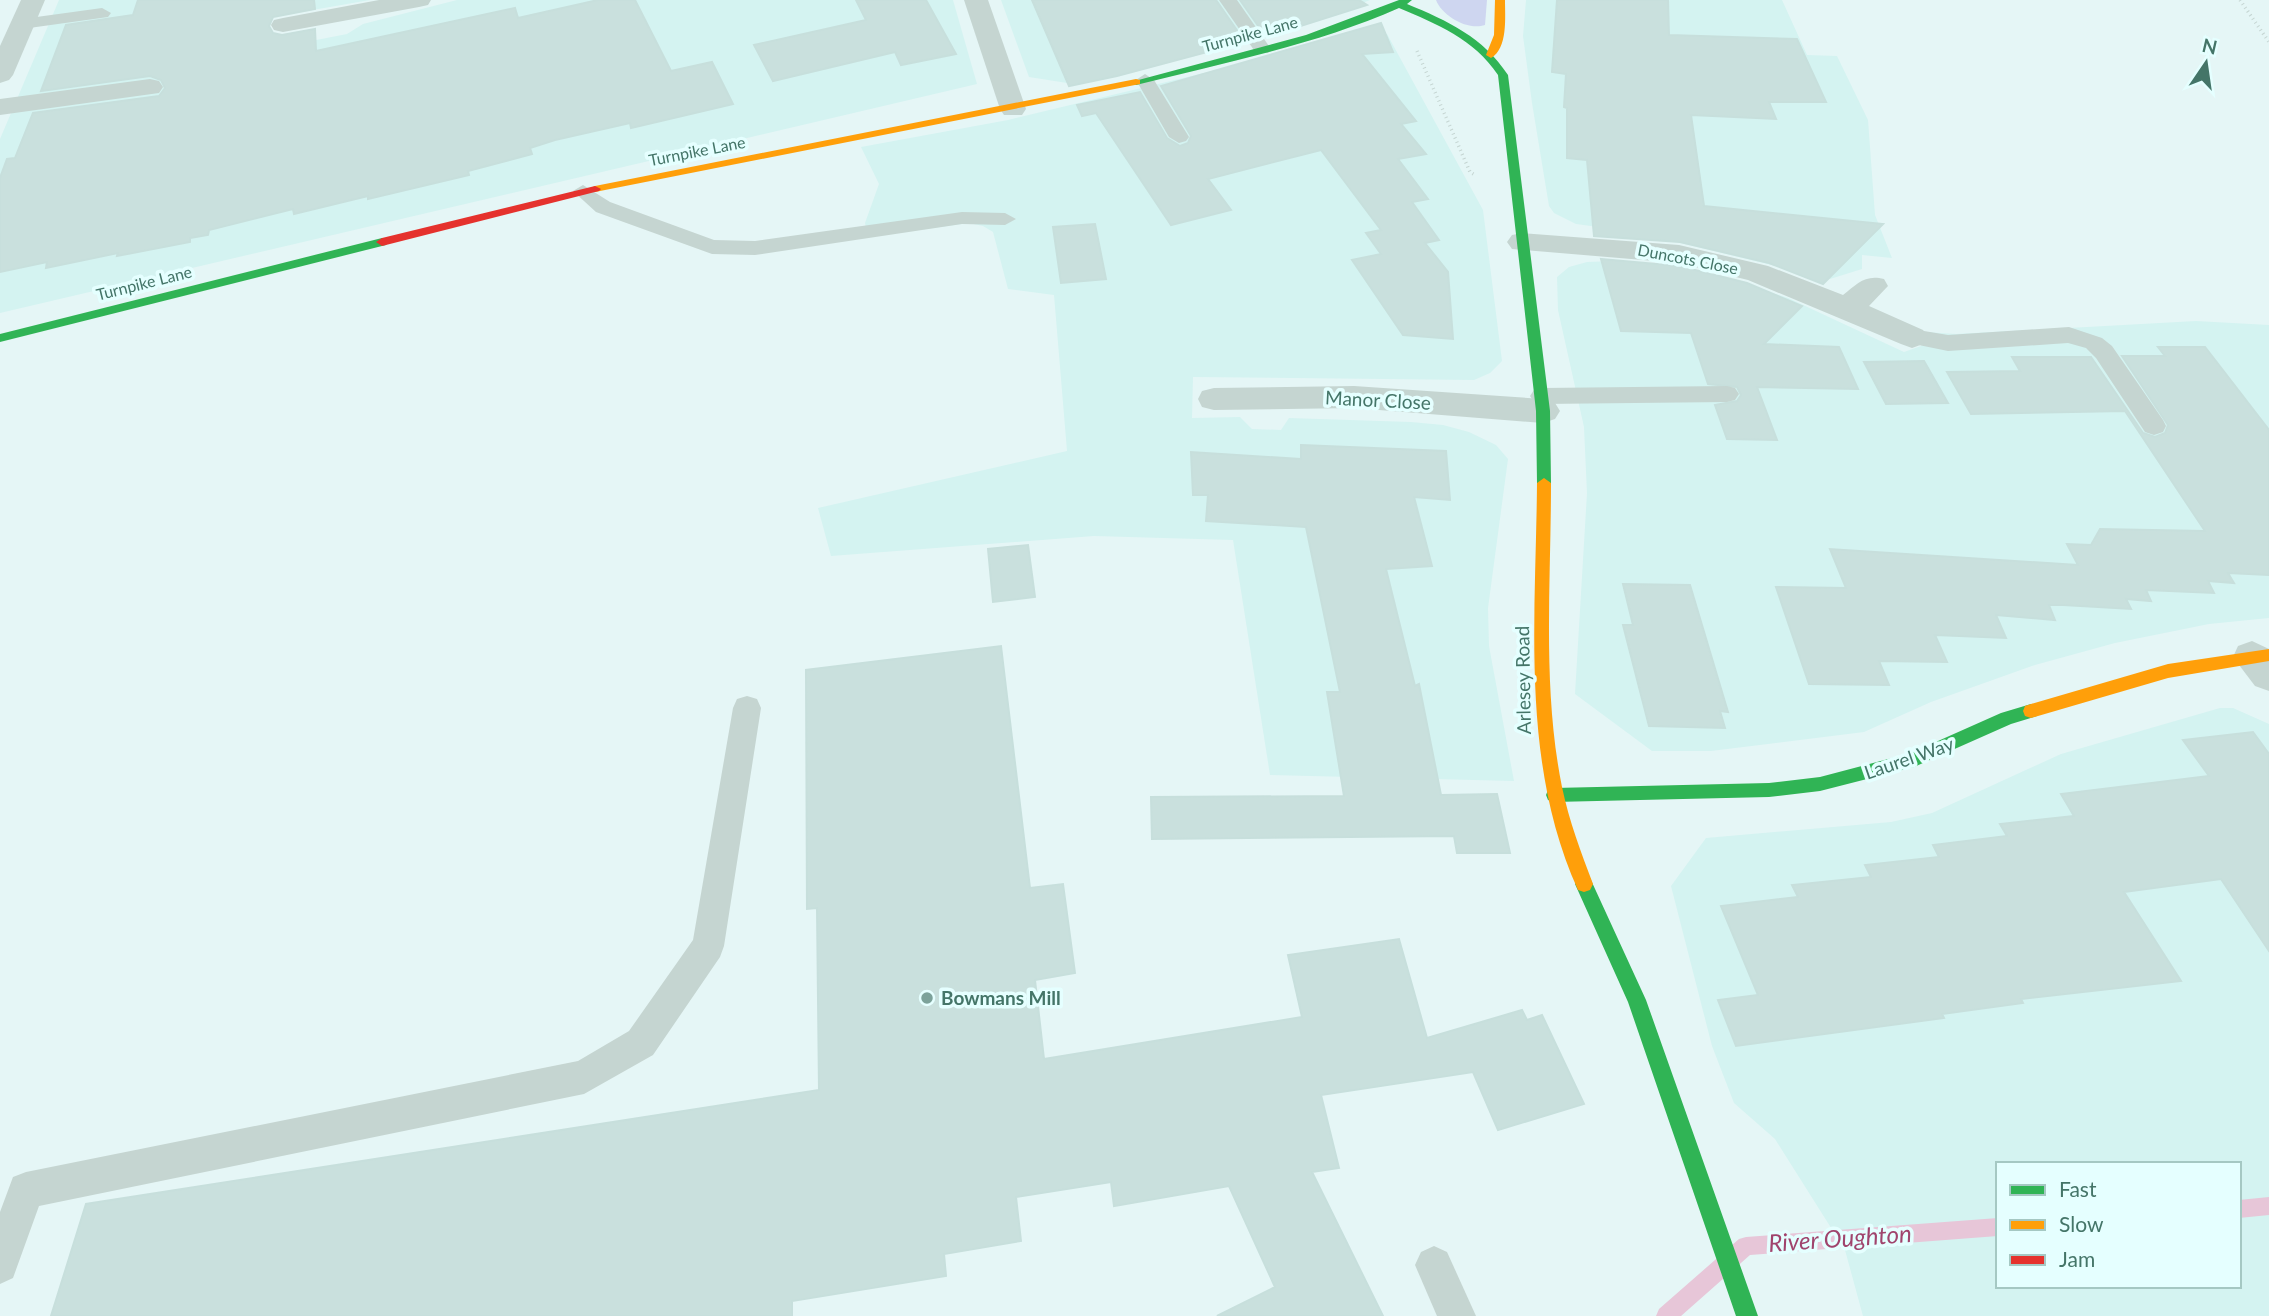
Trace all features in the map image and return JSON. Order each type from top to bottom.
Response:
[{"type":"street","points":[[0,75],[33,0]]},
{"type":"street","points":[[283,25],[419,0]]},
{"type":"street","points":[[976,0],[1013,109]]},
{"type":"street","points":[[1404,2],[1469,37],[1491,55],[1499,35],[1500,0]]},
{"type":"street","name":"Turnpike Lane","points":[[0,338],[583,191],[1013,109],[1145,80],[1377,15],[1404,2]]},
{"type":"street","name":"Arlesey Road","points":[[1491,55],[1503,75],[1542,403],[1545,554],[1541,691],[1554,795],[1570,853],[1637,1000],[1747,1316]]},
{"type":"street","points":[[0,107],[150,87]]},
{"type":"street","name":"Duncots Close","points":[[1522,242],[1679,254],[1757,273],[1912,337]]},
{"type":"street","points":[[1847,308],[1873,286]]},
{"type":"street","name":"Manor Close","points":[[1214,399],[1354,397],[1542,403]]},
{"type":"street","name":"Laurel Way","points":[[1554,795],[1769,790],[1820,784],[1914,760],[2007,718],[2168,671],[2263,662]]},
{"type":"lane","points":[[1228,0],[1262,49]]},
{"type":"lane","points":[[22,24],[102,13]]},
{"type":"lane","points":[[1145,80],[1180,136]]},
{"type":"lane","points":[[583,191],[603,206],[712,247],[755,247],[961,218],[1005,219]]},
{"type":"lane","points":[[1912,337],[1948,343],[2069,335],[2083,338],[2104,352],[2154,426]]},
{"type":"lane","points":[[1542,403],[1727,394]]},
{"type":"lane","points":[[0,1265],[26,1190],[584,1077],[641,1043],[709,946],[747,708]]},
{"type":"lane","points":[[1434,1265],[1457,1316]]},
{"type":"path","points":[[2240,0],[2269,42]]},
{"type":"path","points":[[1377,15],[1417,51],[1470,172],[1518,210]]},
{"type":"shaded area","points":[[59,0],[370,0],[261,19],[259,39],[306,42],[347,34],[363,24],[457,0],[953,0],[977,84],[0,313],[0,139]]},
{"type":"shaded area","points":[[1001,0],[1370,0],[1338,13],[1168,61],[1067,83],[1029,77]]},
{"type":"shaded area","points":[[1436,0],[1487,0],[1485,25],[1471,26],[1456,21],[1444,12]]},
{"type":"shaded area","points":[[1526,0],[1782,0],[1807,55],[1837,56],[1868,120],[1875,215],[1892,258],[1862,255],[1862,269],[1830,279],[1635,232],[1576,224],[1554,213],[1549,206],[1523,36]]},
{"type":"shaded area","points":[[1387,34],[1483,210],[1502,361],[1490,373],[1474,380],[1193,377],[1192,418],[1240,417],[1252,429],[1281,430],[1289,418],[1411,422],[1443,425],[1469,432],[1496,445],[1508,459],[1488,608],[1489,646],[1514,781],[1270,775],[1233,540],[1094,536],[831,556],[818,508],[1067,451],[1054,295],[1008,289],[993,232],[983,226],[969,223],[868,237],[865,223],[879,184],[861,147],[1008,120],[1355,37]]},
{"type":"shaded area","points":[[1614,261],[1735,281],[1788,298],[1904,352],[1921,346],[1925,332],[1956,334],[2196,321],[2269,325],[2269,618],[2209,624],[2115,643],[2035,665],[1931,702],[1864,732],[1711,751],[1652,751],[1575,694],[1587,493],[1584,427],[1558,310],[1557,277],[1569,267],[1587,262]]},
{"type":"shaded area","points":[[2220,708],[2233,708],[2269,724],[2269,1316],[1863,1316],[1845,1250],[1775,1139],[1734,1103],[1712,1046],[1671,886],[1706,838],[1891,822],[1932,813],[2061,754]]},
{"type":"building","points":[[138,0],[314,0],[315,9],[273,17],[269,26],[273,33],[282,35],[315,29],[316,51],[515,8],[518,18],[598,0],[635,0],[671,71],[712,62],[733,104],[631,128],[630,123],[555,140],[530,148],[532,154],[468,171],[469,175],[294,214],[293,209],[209,230],[208,235],[190,238],[190,242],[46,268],[47,262],[0,272],[0,178],[7,159],[15,158],[33,113],[159,96],[165,88],[161,80],[150,76],[41,91],[66,25],[133,15]]},
{"type":"building","points":[[856,0],[926,0],[956,54],[901,65],[895,52],[773,81],[754,45],[866,20]]},
{"type":"building","points":[[1032,0],[1216,0],[1245,42],[1069,86]]},
{"type":"building","points":[[1240,0],[1359,0],[1367,5],[1266,37]]},
{"type":"building","points":[[1557,0],[1668,0],[1669,35],[1797,39],[1826,102],[1769,102],[1776,119],[1691,115],[1704,206],[1883,224],[1823,284],[1769,263],[1680,242],[1594,236],[1587,160],[1567,158],[1567,108],[1564,107],[1566,74],[1552,72]]},
{"type":"building","points":[[1381,23],[1393,52],[1362,54],[1416,121],[1401,124],[1426,154],[1398,159],[1428,199],[1412,202],[1439,240],[1425,243],[1448,272],[1453,339],[1403,335],[1352,260],[1381,254],[1366,233],[1381,230],[1321,150],[1208,179],[1231,210],[1171,225],[1096,113],[1082,116],[1077,105],[1140,92],[1167,138],[1180,146],[1188,143],[1191,136],[1161,86]]},
{"type":"building","points":[[1095,224],[1106,279],[1061,283],[1053,227]]},
{"type":"building","points":[[1601,259],[1679,266],[1747,283],[1802,306],[1764,344],[1839,347],[1858,389],[1757,387],[1777,440],[1727,439],[1715,405],[1737,401],[1741,395],[1737,387],[1708,384],[1691,333],[1621,331]]},
{"type":"building","points":[[2158,347],[2205,347],[2269,430],[2269,575],[2228,573],[2234,583],[2208,581],[2214,593],[2146,590],[2151,601],[2126,599],[2131,609],[2049,605],[2055,620],[1996,615],[2006,638],[1935,635],[1947,662],[1879,661],[1889,685],[1809,684],[1776,587],[1846,588],[1830,549],[2078,565],[2067,544],[2091,545],[2100,529],[2205,531],[2125,411],[1971,414],[1947,372],[2020,371],[2012,357],[2091,357],[2143,433],[2155,437],[2165,433],[2168,425],[2122,356],[2165,356]]},
{"type":"building","points":[[1924,361],[1948,403],[1886,404],[1864,362]]},
{"type":"building","points":[[1301,445],[1446,451],[1450,500],[1414,497],[1432,566],[1386,569],[1415,686],[1419,684],[1441,795],[1497,794],[1510,853],[1457,853],[1454,836],[1152,839],[1151,797],[1344,796],[1327,692],[1340,692],[1306,527],[1206,521],[1208,495],[1193,495],[1191,452],[1301,459]]},
{"type":"building","points":[[1028,545],[1035,597],[993,602],[988,549]]},
{"type":"building","points":[[1623,584],[1690,585],[1728,712],[1720,711],[1725,728],[1649,726],[1623,625],[1633,625]]},
{"type":"building","name":"Bowmans Mill","points":[[1001,646],[1030,888],[1063,884],[1075,973],[1035,980],[1044,1059],[1302,1017],[1288,955],[1399,939],[1427,1038],[1522,1010],[1527,1020],[1542,1015],[1584,1104],[1498,1130],[1473,1072],[1321,1095],[1339,1168],[1312,1172],[1383,1316],[1217,1316],[1275,1287],[1229,1186],[1114,1206],[1111,1182],[1016,1197],[1021,1241],[944,1254],[946,1276],[792,1301],[792,1316],[51,1316],[86,1204],[819,1090],[817,908],[807,909],[806,670]]},
{"type":"building","points":[[2253,732],[2269,754],[2269,951],[2221,879],[2124,892],[2181,981],[2021,999],[2023,1003],[1942,1014],[1944,1018],[1736,1046],[1718,1000],[1758,995],[1721,906],[1798,897],[1792,885],[1871,877],[1865,865],[1939,857],[1933,845],[2007,836],[2000,824],[2074,816],[2061,794],[2209,776],[2183,740]]},
{"type":"waterway","name":"River Oughton","points":[[2241,1209],[2269,1206]]},
{"type":"waterway","name":"River Oughton","points":[[1666,1316],[1746,1246],[1996,1227]]},
{"type":"traffic: fast","points":[[1136,82],[1310,37],[1407,0]]},
{"type":"traffic: fast","points":[[1401,5],[1459,31],[1483,50],[1503,75],[1543,411],[1544,483]]},
{"type":"traffic: fast","points":[[0,338],[382,242]]},
{"type":"traffic: fast","points":[[1554,795],[1769,790],[1820,784],[1914,760],[2007,718],[2031,711]]},
{"type":"traffic: fast","points":[[1584,884],[1637,1000],[1747,1316]]},
{"type":"traffic: slow","points":[[1491,55],[1499,35],[1500,0]]},
{"type":"traffic: slow","points":[[595,189],[1136,82]]},
{"type":"traffic: slow","points":[[1544,483],[1542,636],[1546,737],[1566,836],[1584,884]]},
{"type":"traffic: slow","points":[[2031,711],[2168,671],[2269,655]]},
{"type":"traffic: jam","points":[[382,242],[595,189]]},
{"type":"place","name":"Bowmans Mill","points":[[927,998]]}]
